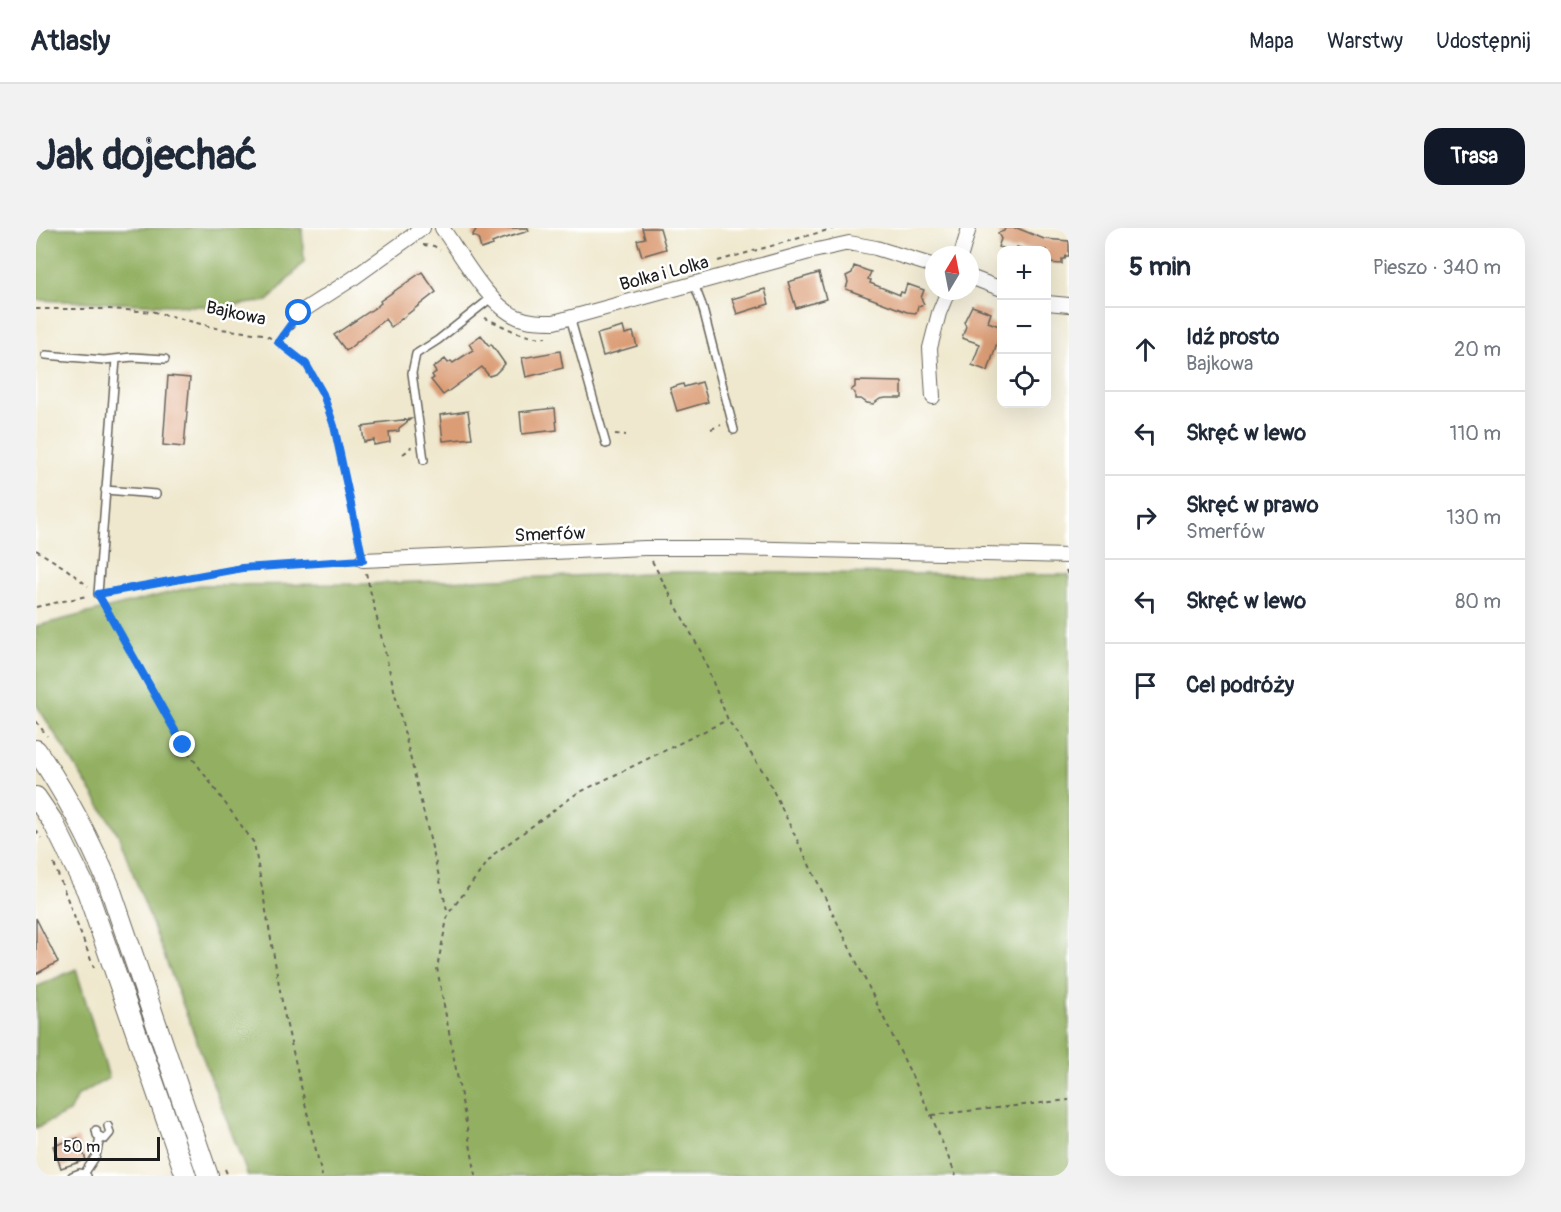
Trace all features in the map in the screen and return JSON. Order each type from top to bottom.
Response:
[{"type":"main road","points":[[36,750],[84,830],[109,885],[208,1176]]},
{"type":"main road","points":[[36,797],[52,822],[87,891],[186,1176]]},
{"type":"street","points":[[299,313],[352,279],[423,228]]},
{"type":"street","name":"Bolka i Lolka","points":[[442,228],[491,297],[516,317],[535,322],[554,322],[849,243],[876,248],[925,263]]},
{"type":"street","points":[[964,246],[969,228]]},
{"type":"street","points":[[979,281],[997,287]]},
{"type":"street","points":[[933,397],[930,348],[944,300]]},
{"type":"street","points":[[1051,303],[1069,305]]},
{"type":"street","name":"Smerfów","points":[[363,560],[729,548],[1069,556]]},
{"type":"lane","points":[[694,284],[702,305],[734,430]]},
{"type":"lane","points":[[424,460],[412,373],[417,354],[491,297]]},
{"type":"lane","points":[[570,317],[606,444]]},
{"type":"lane","points":[[46,355],[85,359],[133,357],[165,359]]},
{"type":"lane","points":[[98,594],[116,359]]},
{"type":"lane","points":[[105,490],[156,494]]},
{"type":"lane","points":[[100,1138],[105,1139],[108,1136],[108,1126]]},
{"type":"lane","points":[[72,1176],[76,1173],[85,1175],[96,1156],[100,1138],[96,1130]]},
{"type":"path","points":[[417,246],[434,246],[444,254]]},
{"type":"path","name":"Bajkowa","points":[[36,309],[110,309],[155,312],[220,329],[263,334],[278,342],[299,313]]},
{"type":"path","points":[[278,342],[306,364],[323,394],[334,426],[363,560],[448,914],[437,968],[477,1176]]},
{"type":"path","points":[[611,429],[615,434],[626,435]]},
{"type":"path","points":[[645,549],[701,652],[728,720],[766,776],[931,1115],[956,1176]]},
{"type":"path","points":[[36,550],[65,568],[98,594],[183,745],[254,843],[284,1014],[322,1176]]},
{"type":"path","points":[[36,607],[242,568],[363,560]]},
{"type":"path","points":[[448,914],[494,854],[576,795],[728,720]]},
{"type":"path","points":[[36,830],[42,840]]},
{"type":"path","points":[[52,859],[96,972]]},
{"type":"path","points":[[931,1115],[1069,1100]]},
{"type":"green space","points":[[36,228],[302,228],[304,262],[268,301],[222,307],[36,300]]},
{"type":"green space","points":[[674,572],[1069,575],[1069,1176],[248,1176],[118,834],[36,704],[36,626],[200,585],[365,584]]},
{"type":"green space","points":[[76,969],[109,1078],[77,1096],[69,1112],[36,1128],[36,987]]},
{"type":"building","points":[[477,228],[528,228],[529,231],[502,239],[481,249],[478,238],[472,236]]},
{"type":"building","points":[[642,228],[660,228],[666,249],[642,256],[637,240],[645,238]]},
{"type":"building","points":[[1005,228],[1017,228],[1044,239],[1069,241],[1069,256],[1062,259],[1062,264],[1051,263],[1051,246],[998,246],[1001,239],[998,233],[1004,231]]},
{"type":"building","points":[[854,266],[871,272],[868,279],[871,280],[870,283],[900,295],[901,292],[904,293],[907,284],[924,290],[921,298],[924,304],[918,306],[916,313],[907,312],[846,289],[848,282],[846,276],[852,273]]},
{"type":"building","points":[[422,272],[436,292],[391,327],[385,319],[346,351],[334,335]]},
{"type":"building","points":[[819,273],[826,299],[796,308],[788,282]]},
{"type":"building","points":[[765,289],[769,304],[737,314],[732,299]]},
{"type":"building","points":[[972,306],[991,313],[988,322],[997,325],[997,343],[988,371],[972,365],[980,344],[962,338],[966,326],[964,322]]},
{"type":"building","points":[[623,327],[625,334],[633,332],[637,346],[603,356],[597,334]]},
{"type":"building","points":[[481,335],[489,346],[491,344],[505,364],[495,374],[489,376],[482,367],[443,395],[431,380],[434,378],[432,375],[436,372],[433,368],[445,359],[448,363],[451,361],[453,363],[473,350],[469,344]]},
{"type":"building","points":[[560,351],[563,368],[526,377],[522,358]]},
{"type":"building","points":[[168,376],[190,378],[184,447],[163,445]]},
{"type":"building","points":[[855,381],[902,382],[902,398],[880,399],[873,404],[855,399],[855,393],[851,390],[855,387]]},
{"type":"building","points":[[702,382],[708,402],[677,411],[670,388]]},
{"type":"building","points":[[555,408],[557,430],[522,434],[520,412]]},
{"type":"building","points":[[468,411],[472,438],[443,441],[440,415]]},
{"type":"building","points":[[411,419],[399,428],[399,431],[389,432],[390,442],[374,445],[374,440],[364,442],[362,427]]},
{"type":"building","points":[[36,918],[58,962],[36,974]]},
{"type":"building","points":[[78,1138],[86,1160],[61,1168],[53,1146]]},
{"type":"route","points":[[183,745],[98,594],[242,568],[363,560],[334,426],[323,394],[306,364],[278,342],[299,313]]}]
